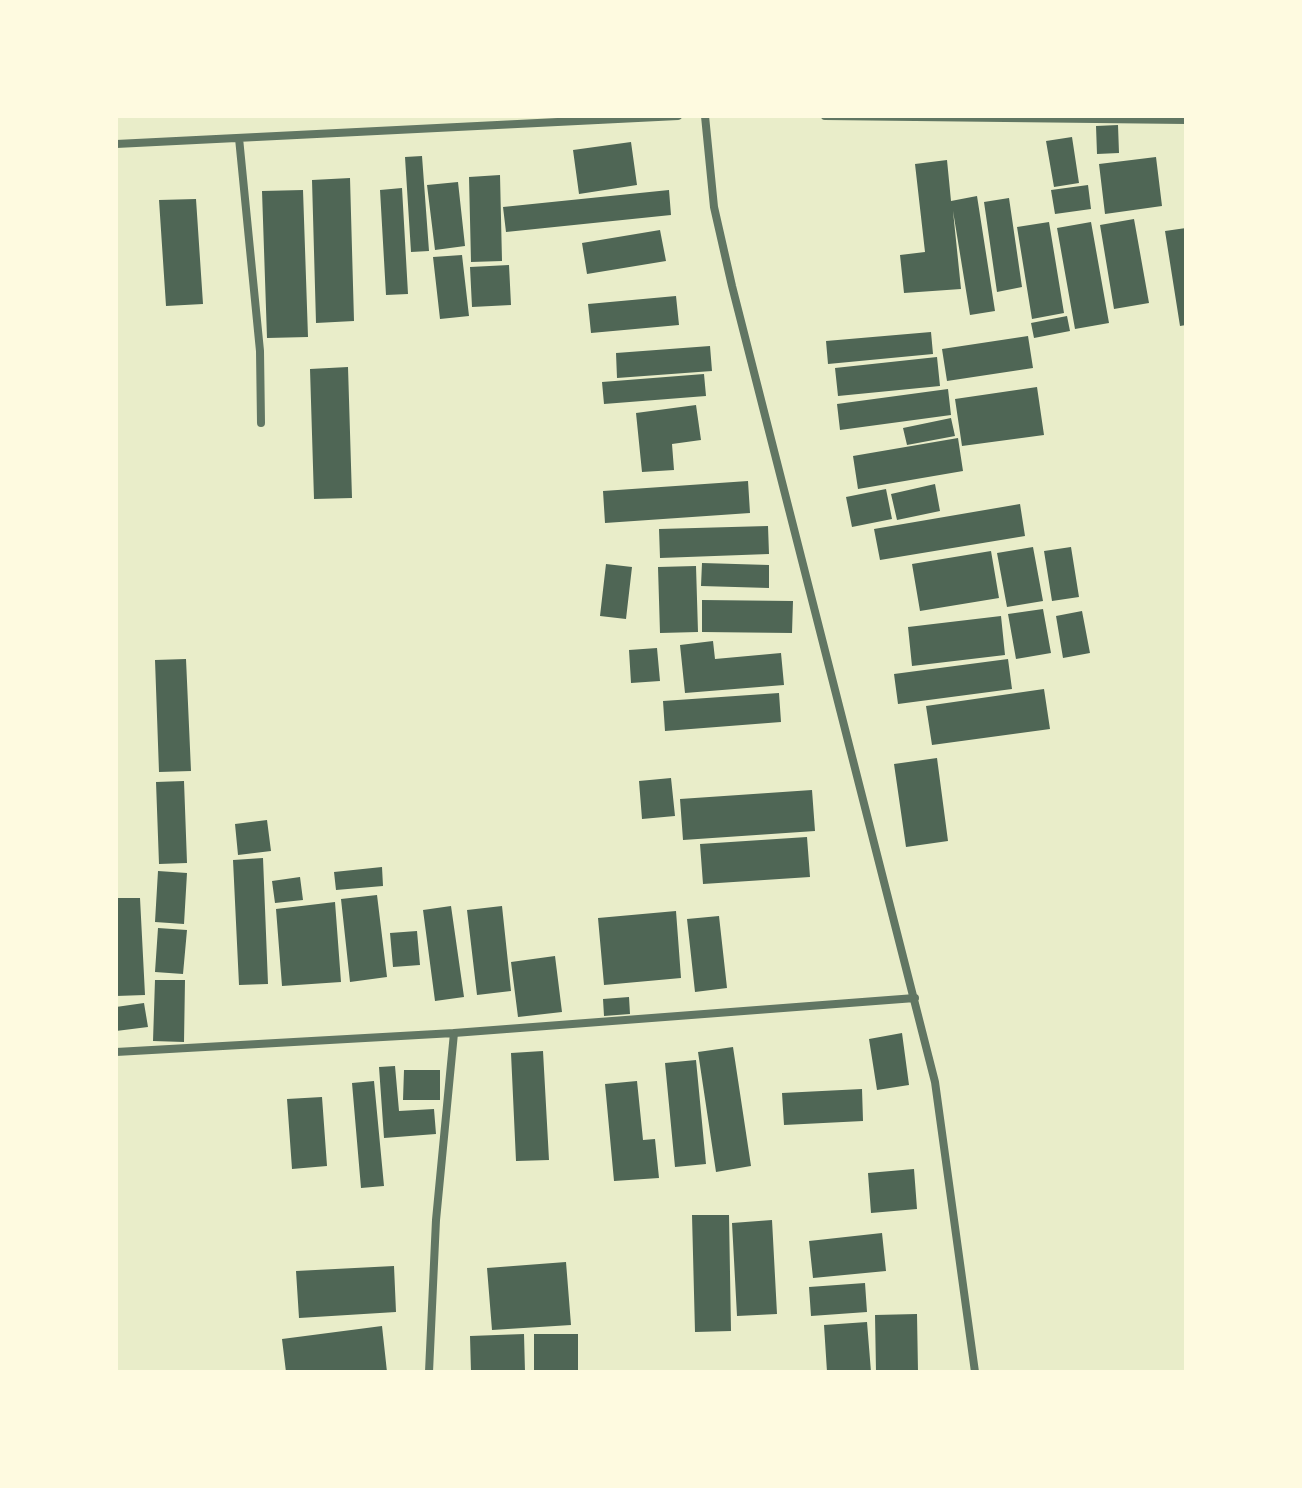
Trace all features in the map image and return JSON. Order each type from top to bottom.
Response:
[{"type":"street","points":[[116,144],[678,116]]},
{"type":"street","points":[[705,116],[714,207],[732,286],[935,1082],[975,1372]]},
{"type":"street","points":[[825,116],[1186,120]]},
{"type":"street","points":[[239,138],[260,351],[261,423]]},
{"type":"street","points":[[116,1052],[454,1033],[915,998]]},
{"type":"street","points":[[429,1372],[436,1220],[454,1033]]},
{"type":"building","points":[[1118,125],[1119,153],[1097,154],[1096,126]]},
{"type":"building","points":[[1072,137],[1079,183],[1054,187],[1046,141]]},
{"type":"building","points":[[631,142],[637,185],[579,194],[573,150]]},
{"type":"building","points":[[422,156],[429,251],[411,252],[405,157]]},
{"type":"building","points":[[1156,157],[1162,206],[1105,214],[1099,164]]},
{"type":"building","points":[[947,160],[951,201],[977,196],[995,311],[970,315],[953,211],[961,289],[904,293],[900,255],[925,252],[915,164]]},
{"type":"building","points":[[500,175],[502,261],[471,262],[469,177]]},
{"type":"building","points":[[350,178],[354,321],[316,323],[312,180]]},
{"type":"building","points":[[458,182],[465,246],[435,250],[427,185]]},
{"type":"building","points":[[1088,185],[1091,209],[1055,214],[1051,190]]},
{"type":"building","points":[[402,188],[408,294],[386,295],[380,190]]},
{"type":"building","points":[[303,190],[308,337],[267,338],[262,191]]},
{"type":"building","points":[[669,190],[671,215],[506,232],[503,207]]},
{"type":"building","points":[[1009,198],[1022,287],[997,292],[984,202]]},
{"type":"building","points":[[196,199],[203,304],[166,306],[159,200]]},
{"type":"building","points":[[1134,219],[1149,303],[1114,309],[1100,225]]},
{"type":"building","points":[[1049,222],[1064,313],[1032,319],[1017,227]]},
{"type":"building","points":[[1091,222],[1109,323],[1075,329],[1057,228]]},
{"type":"building","points":[[1186,228],[1186,325],[1180,326],[1165,231]]},
{"type":"building","points":[[660,230],[666,261],[587,274],[582,243]]},
{"type":"building","points":[[462,255],[469,316],[440,319],[433,257]]},
{"type":"building","points":[[509,265],[511,305],[472,307],[470,267]]},
{"type":"building","points":[[676,296],[679,325],[591,333],[588,304]]},
{"type":"building","points":[[1067,316],[1070,331],[1034,338],[1031,323]]},
{"type":"building","points":[[931,332],[933,354],[828,364],[826,341]]},
{"type":"building","points":[[1028,336],[1033,368],[947,381],[942,349]]},
{"type":"building","points":[[710,346],[712,371],[617,378],[616,353]]},
{"type":"building","points":[[937,357],[940,386],[838,396],[835,368]]},
{"type":"building","points":[[348,367],[352,498],[314,499],[310,369]]},
{"type":"building","points":[[704,374],[706,396],[604,404],[602,382]]},
{"type":"building","points":[[1037,387],[1044,435],[962,446],[955,399]]},
{"type":"building","points":[[948,389],[951,415],[840,430],[837,404]]},
{"type":"building","points":[[696,405],[701,440],[672,444],[674,470],[642,472],[636,413]]},
{"type":"building","points":[[951,418],[955,436],[907,445],[903,428]]},
{"type":"building","points":[[958,438],[963,471],[858,489],[853,456]]},
{"type":"building","points":[[748,481],[750,513],[605,523],[603,491]]},
{"type":"building","points":[[935,484],[940,511],[897,520],[891,494]]},
{"type":"building","points":[[886,489],[892,519],[852,527],[846,497]]},
{"type":"building","points":[[1020,504],[1025,536],[880,560],[874,529]]},
{"type":"building","points":[[768,526],[769,554],[660,558],[659,529]]},
{"type":"building","points":[[1033,547],[1043,601],[1007,607],[997,553]]},
{"type":"building","points":[[1071,547],[1079,597],[1052,601],[1044,551]]},
{"type":"building","points":[[991,551],[999,598],[920,611],[912,564]]},
{"type":"building","points":[[702,563],[769,565],[769,588],[701,586]]},
{"type":"building","points":[[606,564],[632,567],[626,619],[600,616]]},
{"type":"building","points":[[696,566],[698,632],[660,633],[658,567]]},
{"type":"building","points":[[702,600],[793,601],[792,633],[702,632]]},
{"type":"building","points":[[1043,609],[1051,653],[1016,659],[1008,614]]},
{"type":"building","points":[[1082,611],[1090,653],[1063,658],[1056,616]]},
{"type":"building","points":[[1001,616],[1005,655],[912,666],[908,627]]},
{"type":"building","points":[[713,641],[715,659],[781,653],[784,685],[685,693],[680,645]]},
{"type":"building","points":[[657,648],[660,681],[631,683],[629,650]]},
{"type":"building","points":[[186,659],[191,771],[159,772],[155,660]]},
{"type":"building","points":[[1008,659],[1012,689],[898,704],[894,674]]},
{"type":"building","points":[[1044,689],[1050,729],[932,745],[926,706]]},
{"type":"building","points":[[779,693],[781,722],[665,731],[663,701]]},
{"type":"building","points":[[937,758],[948,841],[906,847],[894,764]]},
{"type":"building","points":[[671,778],[675,816],[642,819],[639,781]]},
{"type":"building","points":[[184,781],[187,863],[159,864],[156,782]]},
{"type":"building","points":[[812,790],[815,831],[683,840],[680,799]]},
{"type":"building","points":[[267,820],[271,851],[238,855],[235,824]]},
{"type":"building","points":[[807,837],[810,877],[703,884],[700,844]]},
{"type":"building","points":[[263,858],[268,984],[239,985],[233,860]]},
{"type":"building","points":[[382,867],[383,886],[336,890],[334,872]]},
{"type":"building","points":[[158,871],[187,873],[184,924],[155,922]]},
{"type":"building","points":[[300,877],[303,900],[275,903],[272,881]]},
{"type":"building","points":[[377,895],[387,977],[350,982],[341,899]]},
{"type":"building","points":[[116,898],[140,898],[145,995],[116,996]]},
{"type":"building","points":[[335,902],[341,982],[282,986],[276,909]]},
{"type":"building","points":[[451,906],[464,997],[435,1001],[423,910]]},
{"type":"building","points":[[502,906],[511,991],[477,995],[467,910]]},
{"type":"building","points":[[676,911],[681,978],[604,985],[598,918]]},
{"type":"building","points":[[719,916],[727,988],[695,992],[687,919]]},
{"type":"building","points":[[158,928],[187,930],[183,974],[155,972]]},
{"type":"building","points":[[417,931],[420,965],[393,967],[390,933]]},
{"type":"building","points":[[555,956],[562,1012],[518,1017],[511,962]]},
{"type":"building","points":[[155,980],[185,980],[184,1042],[153,1041]]},
{"type":"building","points":[[629,997],[630,1014],[604,1016],[603,999]]},
{"type":"building","points":[[144,1003],[148,1027],[116,1031],[116,1007]]},
{"type":"building","points":[[902,1033],[909,1085],[877,1090],[869,1039]]},
{"type":"building","points":[[733,1047],[751,1166],[716,1172],[698,1052]]},
{"type":"building","points":[[543,1051],[549,1160],[516,1161],[511,1053]]},
{"type":"building","points":[[696,1060],[706,1164],[675,1167],[665,1063]]},
{"type":"building","points":[[395,1066],[399,1111],[434,1109],[436,1134],[384,1138],[379,1067]]},
{"type":"building","points":[[404,1070],[440,1070],[440,1100],[403,1100]]},
{"type":"building","points":[[374,1081],[384,1186],[361,1188],[352,1083]]},
{"type":"building","points":[[637,1081],[643,1140],[655,1139],[659,1178],[614,1181],[605,1084]]},
{"type":"building","points":[[862,1089],[863,1121],[784,1125],[782,1093]]},
{"type":"building","points":[[322,1097],[327,1166],[292,1169],[287,1099]]},
{"type":"building","points":[[914,1169],[917,1209],[871,1213],[868,1173]]},
{"type":"building","points":[[692,1215],[729,1215],[731,1331],[695,1332]]},
{"type":"building","points":[[772,1220],[777,1314],[737,1316],[732,1223]]},
{"type":"building","points":[[882,1233],[886,1271],[813,1278],[809,1241]]},
{"type":"building","points":[[566,1262],[571,1325],[492,1330],[487,1268]]},
{"type":"building","points":[[394,1266],[396,1312],[299,1318],[296,1271]]},
{"type":"building","points":[[865,1283],[867,1312],[811,1316],[809,1287]]},
{"type":"building","points":[[917,1314],[918,1372],[876,1372],[875,1315]]},
{"type":"building","points":[[867,1322],[871,1372],[827,1372],[824,1325]]},
{"type":"building","points":[[382,1326],[387,1372],[286,1372],[282,1339]]},
{"type":"building","points":[[524,1334],[525,1372],[471,1372],[470,1336]]},
{"type":"building","points":[[534,1334],[578,1334],[578,1372],[534,1372]]}]
